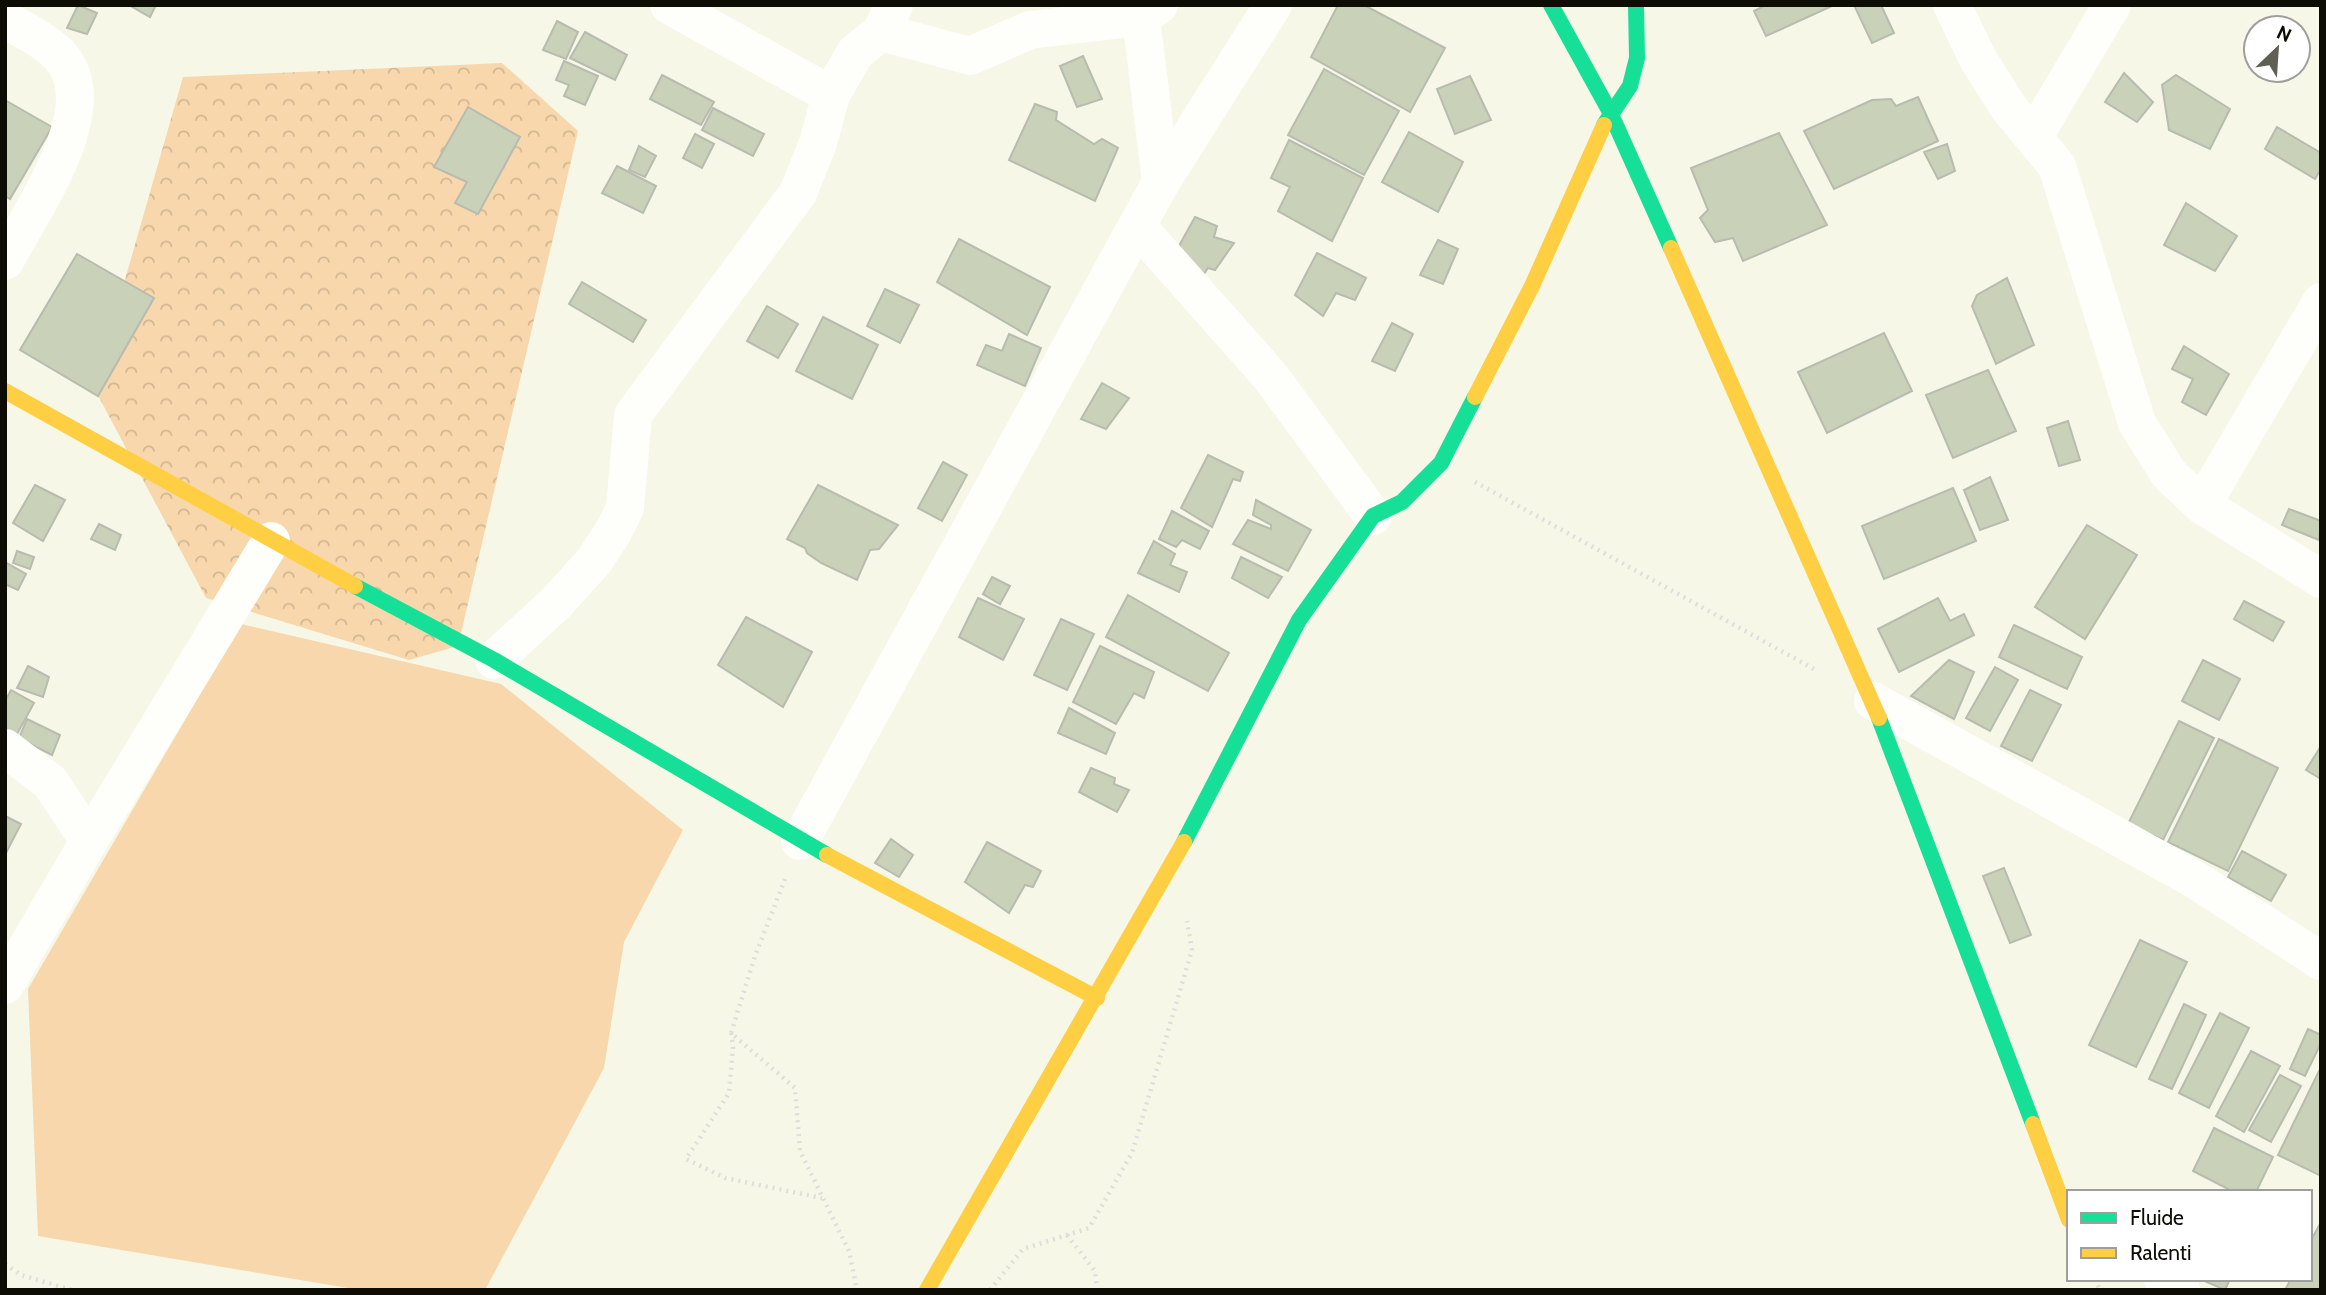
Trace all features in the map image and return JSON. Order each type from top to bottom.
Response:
[{"type":"street","points":[[669,5],[831,95]]},
{"type":"street","points":[[800,841],[1161,182],[1273,5]]},
{"type":"street","points":[[1551,5],[1610,112],[1873,701],[2067,1215]]},
{"type":"street","points":[[928,1290],[1175,859],[1299,620],[1373,516],[1402,502],[1441,463],[1532,286],[1610,112],[1630,86],[1637,58],[1636,5]]},
{"type":"street","points":[[1952,5],[1978,59],[2009,108],[2057,166],[2137,423],[2169,474],[2202,505],[2321,579]]},
{"type":"street","points":[[2034,136],[2112,5]]},
{"type":"street","points":[[494,660],[556,603],[594,561],[613,532],[625,508],[633,415],[798,193],[818,143],[831,95],[855,53],[888,19],[970,56],[1030,30],[1143,9],[1161,182]]},
{"type":"street","points":[[5,20],[38,38],[61,56],[77,91],[72,129],[64,149],[5,261]]},
{"type":"street","points":[[1137,226],[1270,376],[1373,516]]},
{"type":"street","points":[[2202,505],[2321,302]]},
{"type":"street","points":[[5,391],[271,541],[494,660],[800,841],[1097,998]]},
{"type":"street","points":[[5,985],[271,541]]},
{"type":"street","points":[[1873,701],[2316,948]]},
{"type":"street","points":[[5,748],[50,782],[89,841]]},
{"type":"path","points":[[1441,463],[1873,701]]},
{"type":"path","points":[[800,841],[755,956],[731,1033],[733,1047],[729,1093],[686,1159],[726,1178],[823,1198]]},
{"type":"path","points":[[990,1290],[1023,1249],[1089,1228],[1132,1153],[1192,950],[1175,859]]},
{"type":"path","points":[[731,1033],[795,1088],[800,1151],[849,1251],[858,1290]]},
{"type":"path","points":[[1067,1235],[1095,1271],[1097,1290]]},
{"type":"path","points":[[5,1264],[21,1275],[72,1290]]},
{"type":"green space","points":[[502,63],[578,131],[458,646],[409,660],[206,598],[94,388],[183,77]]},
{"type":"green space","points":[[241,624],[501,684],[683,830],[624,942],[604,1068],[485,1290],[360,1290],[38,1236],[28,989]]},
{"type":"building","points":[[78,5],[97,13],[87,34],[67,28]]},
{"type":"building","points":[[129,5],[156,5],[150,17]]},
{"type":"building","points":[[1338,5],[1364,5],[1445,48],[1410,112],[1311,57]]},
{"type":"building","points":[[1766,5],[1834,5],[1766,36],[1754,11]]},
{"type":"building","points":[[1854,5],[1881,5],[1894,33],[1872,43]]},
{"type":"building","points":[[557,21],[578,32],[566,59],[543,50]]},
{"type":"building","points":[[585,32],[627,55],[615,80],[570,58]]},
{"type":"building","points":[[1083,56],[1102,99],[1077,107],[1060,66]]},
{"type":"building","points":[[564,61],[598,76],[585,105],[564,96],[569,85],[556,80]]},
{"type":"building","points":[[1324,69],[1399,111],[1364,175],[1288,135]]},
{"type":"building","points":[[2124,73],[2153,102],[2137,122],[2105,102]]},
{"type":"building","points":[[662,75],[714,102],[701,125],[650,99]]},
{"type":"building","points":[[2176,75],[2230,109],[2210,149],[2169,130],[2162,85]]},
{"type":"building","points":[[1470,76],[1491,120],[1455,134],[1437,89]]},
{"type":"building","points":[[1918,97],[1938,141],[1834,189],[1804,131],[1872,100],[1891,99],[1896,106]]},
{"type":"building","points":[[5,100],[52,127],[10,199],[5,196]]},
{"type":"building","points":[[1035,104],[1057,112],[1056,120],[1094,144],[1102,139],[1118,148],[1095,201],[1009,160]]},
{"type":"building","points":[[468,107],[520,137],[478,214],[455,203],[467,182],[434,167]]},
{"type":"building","points":[[713,108],[764,134],[753,156],[702,130]]},
{"type":"building","points":[[2277,127],[2321,153],[2321,169],[2315,179],[2265,149]]},
{"type":"building","points":[[1409,132],[1463,162],[1438,212],[1382,182]]},
{"type":"building","points":[[1779,133],[1827,225],[1743,261],[1733,238],[1715,242],[1700,218],[1708,210],[1691,168]]},
{"type":"building","points":[[695,134],[714,144],[702,168],[683,158]]},
{"type":"building","points":[[1289,140],[1363,178],[1332,241],[1278,211],[1290,187],[1271,178]]},
{"type":"building","points":[[1947,144],[1955,171],[1938,179],[1924,152]]},
{"type":"building","points":[[639,146],[656,156],[645,177],[629,170]]},
{"type":"building","points":[[617,166],[656,186],[643,213],[602,193]]},
{"type":"building","points":[[2186,203],[2237,236],[2215,271],[2164,245]]},
{"type":"building","points":[[1195,217],[1217,226],[1214,237],[1234,243],[1215,270],[1208,268],[1202,277],[1175,253]]},
{"type":"building","points":[[959,239],[1050,287],[1027,335],[937,282]]},
{"type":"building","points":[[1438,240],[1458,249],[1443,284],[1420,275]]},
{"type":"building","points":[[1317,253],[1366,278],[1355,300],[1336,293],[1323,316],[1295,295]]},
{"type":"building","points":[[77,254],[154,298],[98,396],[20,350]]},
{"type":"building","points":[[2007,278],[2034,345],[1996,364],[1972,306],[1977,295]]},
{"type":"building","points":[[582,282],[646,320],[633,342],[569,304]]},
{"type":"building","points":[[885,289],[919,305],[900,343],[867,326]]},
{"type":"building","points":[[767,306],[798,324],[778,358],[747,341]]},
{"type":"building","points":[[823,317],[878,345],[852,399],[796,371]]},
{"type":"building","points":[[1392,323],[1413,334],[1395,371],[1372,361]]},
{"type":"building","points":[[1884,333],[1912,391],[1827,433],[1798,372]]},
{"type":"building","points":[[1009,334],[1041,348],[1025,386],[977,365],[986,345],[1002,351]]},
{"type":"building","points":[[2184,346],[2229,374],[2206,415],[2182,402],[2193,379],[2172,369]]},
{"type":"building","points":[[1988,370],[2016,431],[1953,458],[1926,395]]},
{"type":"building","points":[[1102,383],[1129,398],[1106,429],[1081,419]]},
{"type":"building","points":[[2068,421],[2080,460],[2059,466],[2047,428]]},
{"type":"building","points":[[1208,455],[1243,472],[1240,481],[1233,479],[1212,527],[1181,508]]},
{"type":"building","points":[[943,462],[967,475],[942,521],[918,508]]},
{"type":"building","points":[[1990,477],[2008,520],[1980,530],[1964,490]]},
{"type":"building","points":[[35,485],[65,500],[43,541],[13,523]]},
{"type":"building","points":[[818,485],[898,525],[879,549],[870,550],[857,580],[821,563],[807,553],[805,548],[787,539]]},
{"type":"building","points":[[1953,488],[1976,541],[1884,579],[1862,526]]},
{"type":"building","points":[[1256,500],[1311,530],[1288,571],[1233,544],[1248,520],[1271,529],[1271,525],[1253,515]]},
{"type":"building","points":[[2289,509],[2321,521],[2319,540],[2282,525]]},
{"type":"building","points":[[1172,511],[1209,531],[1200,549],[1182,540],[1176,547],[1159,539]]},
{"type":"building","points":[[99,524],[121,535],[115,550],[91,539]]},
{"type":"building","points":[[2087,525],[2137,555],[2085,639],[2035,607]]},
{"type":"building","points":[[1154,541],[1175,554],[1170,565],[1187,572],[1179,592],[1138,573]]},
{"type":"building","points":[[17,551],[34,557],[30,569],[13,563]]},
{"type":"building","points":[[1241,557],[1282,577],[1268,598],[1232,578]]},
{"type":"building","points":[[5,562],[26,574],[18,590],[5,584]]},
{"type":"building","points":[[992,577],[1010,586],[1000,604],[983,594]]},
{"type":"building","points":[[1128,595],[1229,653],[1208,691],[1106,637]]},
{"type":"building","points":[[978,598],[1024,619],[1003,660],[959,637]]},
{"type":"building","points":[[1938,598],[1950,621],[1964,614],[1974,635],[1899,672],[1878,629]]},
{"type":"building","points":[[2244,601],[2284,622],[2273,641],[2234,619]]},
{"type":"building","points":[[746,617],[812,652],[783,707],[718,665]]},
{"type":"building","points":[[1061,619],[1094,634],[1067,690],[1034,675]]},
{"type":"building","points":[[2014,625],[2082,657],[2067,689],[1999,657]]},
{"type":"building","points":[[1100,646],[1154,672],[1144,698],[1134,693],[1116,724],[1073,702]]},
{"type":"building","points":[[1949,660],[1974,672],[1954,719],[1911,696]]},
{"type":"building","points":[[2203,660],[2240,679],[2219,720],[2182,701]]},
{"type":"building","points":[[28,666],[49,677],[43,697],[17,688]]},
{"type":"building","points":[[1995,667],[2018,680],[1990,731],[1966,718]]},
{"type":"building","points":[[11,690],[34,703],[16,736],[5,730],[5,701]]},
{"type":"building","points":[[2030,690],[2061,705],[2032,761],[2001,746]]},
{"type":"building","points":[[1069,708],[1115,733],[1106,754],[1058,733]]},
{"type":"building","points":[[27,719],[60,735],[52,755],[19,738]]},
{"type":"building","points":[[2179,721],[2214,738],[2163,840],[2128,824]]},
{"type":"building","points":[[2219,739],[2278,768],[2228,871],[2168,842]]},
{"type":"building","points":[[2321,746],[2321,779],[2306,770]]},
{"type":"building","points":[[1091,768],[1115,778],[1114,784],[1129,790],[1117,812],[1079,792]]},
{"type":"building","points":[[5,816],[21,824],[6,853],[5,853]]},
{"type":"building","points":[[891,839],[913,855],[899,877],[875,863]]},
{"type":"building","points":[[987,842],[1041,871],[1033,887],[1025,885],[1009,913],[965,882]]},
{"type":"building","points":[[2242,851],[2286,875],[2271,901],[2228,877]]},
{"type":"building","points":[[2004,868],[2031,935],[2010,943],[1983,876]]},
{"type":"building","points":[[2140,940],[2187,962],[2136,1067],[2089,1045]]},
{"type":"building","points":[[2184,1004],[2206,1015],[2172,1089],[2149,1079]]},
{"type":"building","points":[[2220,1013],[2249,1028],[2209,1108],[2179,1093]]},
{"type":"building","points":[[2308,1029],[2321,1035],[2321,1043],[2305,1076],[2290,1069]]},
{"type":"building","points":[[2251,1051],[2280,1066],[2244,1132],[2216,1116]]},
{"type":"building","points":[[2319,1071],[2321,1072],[2321,1176],[2278,1155]]},
{"type":"building","points":[[2280,1075],[2301,1086],[2271,1142],[2249,1130]]},
{"type":"building","points":[[2214,1128],[2273,1157],[2257,1190],[2230,1190],[2193,1171]]},
{"type":"building","points":[[2321,1222],[2321,1290],[2285,1290],[2290,1281],[2312,1281],[2312,1238]]},
{"type":"building","points":[[2205,1281],[2229,1281],[2225,1290]]},
{"type":"traffic: fast","points":[[1551,5],[1610,112],[1671,248]]},
{"type":"traffic: fast","points":[[1604,125],[1630,86],[1637,58],[1636,5]]},
{"type":"traffic: fast","points":[[1184,842],[1299,620],[1373,516],[1402,502],[1441,463],[1475,397]]},
{"type":"traffic: fast","points":[[355,586],[494,660],[827,855]]},
{"type":"traffic: fast","points":[[1879,718],[2033,1124]]},
{"type":"traffic: slow","points":[[1475,397],[1532,286],[1604,125]]},
{"type":"traffic: slow","points":[[1671,248],[1879,718]]},
{"type":"traffic: slow","points":[[5,391],[355,586]]},
{"type":"traffic: slow","points":[[927,1290],[1184,842]]},
{"type":"traffic: slow","points":[[827,855],[1097,998]]},
{"type":"traffic: slow","points":[[2033,1124],[2067,1215]]}]
